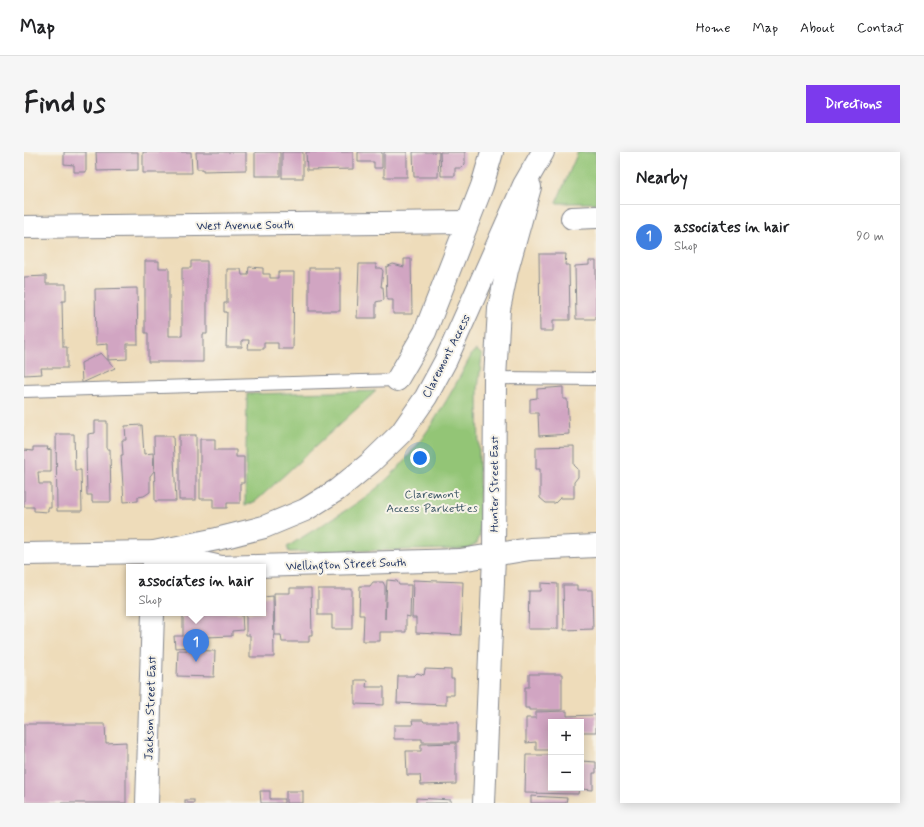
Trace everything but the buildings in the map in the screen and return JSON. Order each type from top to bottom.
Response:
[{"type":"street","points":[[397,380],[425,332],[482,186],[492,152]]},
{"type":"street","name":"Hunter Street East","points":[[484,803],[494,556],[495,378],[499,309],[507,270],[539,160]]},
{"type":"street","name":"Claremont Access","points":[[154,559],[264,527],[305,510],[337,490],[370,463],[401,434],[426,398],[440,373],[524,185],[539,160]]},
{"type":"street","points":[[572,218],[596,217]]},
{"type":"street","name":"West Avenue South","points":[[24,227],[467,222]]},
{"type":"street","name":"Wellington Street South","points":[[266,566],[460,560],[494,556],[530,549],[596,546]]},
{"type":"street","name":"Wellington Street South","points":[[24,554],[154,559],[195,564]]},
{"type":"street","name":"Jackson Street East","points":[[146,803],[153,616]]},
{"type":"lane","points":[[495,378],[596,379]]},
{"type":"lane","points":[[24,391],[397,380]]},
{"type":"green space","points":[[578,152],[596,152],[596,203],[556,203]]},
{"type":"green space","name":"Claremont Access Parkettes","points":[[477,350],[482,355],[478,389],[480,535],[477,543],[467,549],[289,552],[287,547],[372,492],[403,463],[429,428],[473,352]]},
{"type":"green space","points":[[376,391],[256,501],[245,506],[247,394]]},
{"type":"place","name":"associates in hair","points":[[196,662]]}]
